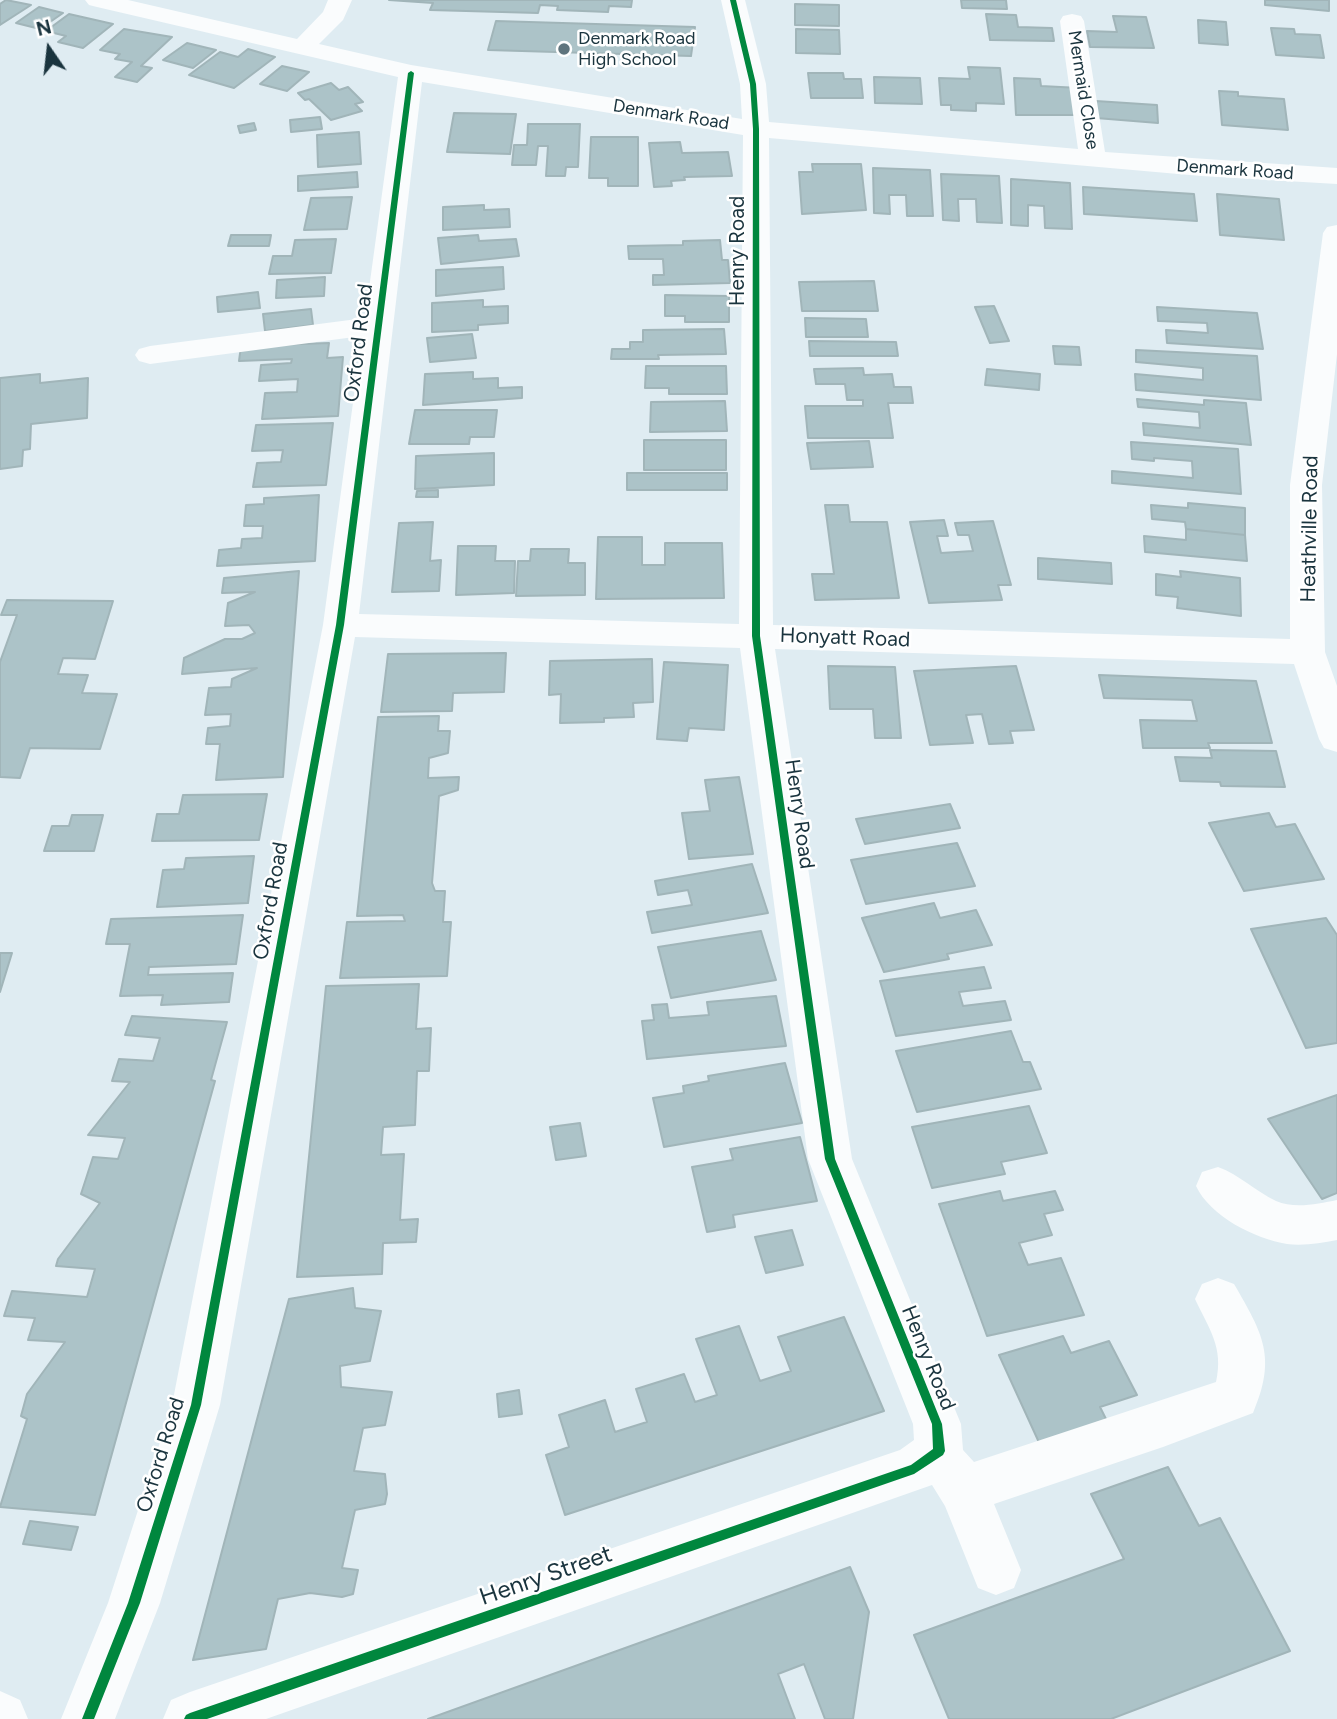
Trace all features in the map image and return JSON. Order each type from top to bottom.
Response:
[{"type":"street","name":"Denmark Road","points":[[97,0],[134,4],[411,73],[757,129],[1093,159],[1337,176]]},
{"type":"street","points":[[302,48],[334,15],[340,0]]},
{"type":"street","name":"Henry Road","points":[[733,0],[753,84],[757,129],[757,636],[830,1159],[936,1424],[939,1470],[996,1570]]},
{"type":"street","name":"Mermaid Close","points":[[1072,21],[1093,159]]},
{"type":"street","name":"Oxford Road","points":[[88,1719],[134,1603],[196,1405],[340,625],[411,73]]},
{"type":"street","name":"Heathville Road","points":[[1337,233],[1322,488],[1308,652],[1337,738]]},
{"type":"street","points":[[150,355],[379,325]]},
{"type":"street","name":"Honyatt Road","points":[[340,625],[1308,652]]},
{"type":"street","points":[[1218,1186],[1252,1211],[1293,1227],[1337,1220]]},
{"type":"street","name":"Henry Street","points":[[190,1719],[939,1470],[1163,1424],[1236,1397],[1244,1363],[1237,1333],[1218,1299]]},
{"type":"building","points":[[6,0],[31,5],[0,25],[0,4]]},
{"type":"building","points":[[389,0],[632,0],[631,7],[609,6],[608,12],[557,10],[558,6],[540,5],[538,13],[430,10],[433,3]]},
{"type":"building","points":[[961,0],[1006,0],[1007,9],[962,8]]},
{"type":"building","points":[[1265,0],[1329,0],[1329,11],[1265,5]]},
{"type":"building","points":[[795,4],[839,5],[839,26],[795,25]]},
{"type":"building","points":[[39,7],[63,13],[40,29],[16,23]]},
{"type":"building","points":[[69,14],[113,24],[83,48],[58,42],[66,36],[46,31]]},
{"type":"building","points":[[986,14],[1016,15],[1018,27],[1052,28],[1054,41],[990,40]]},
{"type":"building","points":[[1113,16],[1146,17],[1154,48],[1090,47],[1087,31],[1117,32]]},
{"type":"building","points":[[1198,20],[1226,22],[1228,45],[1199,43]]},
{"type":"building","points":[[496,21],[695,27],[691,56],[488,50]]},
{"type":"building","points":[[1271,28],[1294,29],[1295,34],[1320,35],[1324,58],[1276,55]]},
{"type":"building","points":[[124,29],[172,37],[141,66],[152,68],[137,82],[115,77],[132,62],[115,59],[120,54],[100,50]]},
{"type":"building","points":[[796,29],[839,30],[840,54],[796,53]]},
{"type":"building","points":[[187,43],[216,50],[193,68],[163,60]]},
{"type":"building","points":[[248,49],[275,57],[234,88],[189,75],[220,52],[238,57]]},
{"type":"building","points":[[282,66],[309,72],[287,91],[260,84]]},
{"type":"building","points":[[968,67],[1000,68],[1004,104],[976,103],[976,111],[951,110],[951,105],[941,105],[939,78],[970,79]]},
{"type":"building","points":[[808,73],[843,73],[844,79],[861,79],[863,98],[811,98]]},
{"type":"building","points":[[874,77],[920,78],[922,104],[875,103]]},
{"type":"building","points":[[1014,78],[1040,79],[1041,86],[1080,88],[1084,115],[1016,115]]},
{"type":"building","points":[[331,83],[339,90],[348,87],[363,102],[355,104],[362,111],[331,120],[309,99],[305,100],[298,93]]},
{"type":"building","points":[[1219,91],[1238,92],[1238,96],[1284,99],[1288,130],[1222,125]]},
{"type":"building","points":[[1096,101],[1157,105],[1158,123],[1096,118]]},
{"type":"building","points":[[454,113],[516,114],[510,154],[447,152]]},
{"type":"building","points":[[320,117],[322,129],[291,132],[290,120]]},
{"type":"building","points":[[254,123],[256,130],[240,133],[238,126]]},
{"type":"building","points":[[528,124],[580,124],[578,167],[566,167],[565,176],[546,176],[548,146],[538,146],[536,165],[512,165],[514,145],[527,145]]},
{"type":"building","points":[[359,132],[361,164],[318,167],[317,135]]},
{"type":"building","points":[[591,137],[638,137],[638,186],[608,186],[608,178],[589,178]]},
{"type":"building","points":[[680,142],[682,153],[728,152],[732,176],[684,177],[685,180],[671,181],[672,186],[654,187],[649,143]]},
{"type":"building","points":[[812,164],[861,164],[866,210],[802,214],[799,172],[813,172]]},
{"type":"building","points":[[873,168],[930,170],[933,216],[907,216],[906,195],[889,195],[890,214],[874,213]]},
{"type":"building","points":[[357,172],[358,187],[298,191],[298,176]]},
{"type":"building","points":[[941,174],[999,176],[1002,223],[977,222],[976,199],[958,199],[959,221],[943,220]]},
{"type":"building","points":[[1011,179],[1070,183],[1072,229],[1045,228],[1044,206],[1028,205],[1028,226],[1011,225]]},
{"type":"building","points":[[1083,187],[1194,194],[1197,221],[1084,214]]},
{"type":"building","points":[[1217,194],[1279,199],[1284,240],[1220,235]]},
{"type":"building","points":[[352,197],[347,229],[304,230],[311,198]]},
{"type":"building","points":[[484,205],[484,210],[509,209],[510,227],[443,230],[443,207]]},
{"type":"building","points":[[231,235],[271,235],[269,246],[228,246]]},
{"type":"building","points":[[478,235],[479,241],[516,239],[519,256],[441,264],[438,238]]},
{"type":"building","points":[[336,239],[331,273],[269,274],[273,256],[292,256],[295,240]]},
{"type":"building","points":[[720,240],[722,260],[728,260],[730,283],[653,285],[653,275],[664,275],[663,259],[629,259],[628,246],[683,245],[683,241]]},
{"type":"building","points":[[503,267],[504,289],[436,296],[436,270]]},
{"type":"building","points":[[325,277],[324,296],[276,298],[277,280]]},
{"type":"building","points":[[874,281],[878,311],[802,311],[799,282]]},
{"type":"building","points":[[258,292],[260,308],[218,312],[217,297]]},
{"type":"building","points":[[665,295],[729,296],[729,322],[685,322],[685,316],[665,316]]},
{"type":"building","points":[[483,300],[483,307],[508,306],[508,323],[478,325],[478,330],[432,332],[432,303]]},
{"type":"building","points":[[994,306],[1009,341],[990,343],[975,307]]},
{"type":"building","points":[[1157,307],[1257,313],[1263,349],[1167,343],[1166,330],[1208,333],[1207,323],[1158,321]]},
{"type":"building","points":[[311,309],[313,325],[265,331],[263,314]]},
{"type":"building","points":[[805,318],[866,319],[868,337],[806,337]]},
{"type":"building","points":[[724,329],[726,354],[611,359],[612,349],[630,349],[630,342],[643,342],[643,330]]},
{"type":"building","points":[[472,334],[476,358],[430,362],[427,338]]},
{"type":"building","points":[[809,341],[896,342],[898,356],[810,356]]},
{"type":"building","points":[[329,343],[327,358],[343,357],[338,416],[262,419],[265,393],[297,392],[298,379],[259,381],[261,365],[291,363],[292,359],[239,361],[241,346]]},
{"type":"building","points":[[1053,346],[1079,347],[1081,365],[1055,364]]},
{"type":"building","points":[[1136,350],[1257,356],[1261,400],[1136,390],[1135,374],[1203,380],[1203,368],[1136,362]]},
{"type":"building","points":[[646,366],[726,366],[727,394],[669,394],[669,388],[645,388]]},
{"type":"building","points":[[863,368],[864,375],[892,374],[894,387],[911,387],[913,403],[888,403],[893,438],[808,438],[805,406],[863,406],[863,400],[847,400],[845,384],[816,384],[814,369]]},
{"type":"building","points":[[987,369],[1040,374],[1039,390],[985,385]]},
{"type":"building","points":[[473,372],[473,379],[498,378],[498,388],[522,387],[522,398],[423,405],[425,374]]},
{"type":"building","points":[[40,374],[40,383],[88,378],[87,418],[31,424],[30,449],[23,450],[22,466],[0,469],[0,378]]},
{"type":"building","points":[[1137,399],[1204,405],[1204,400],[1246,403],[1251,445],[1144,435],[1143,423],[1200,428],[1199,412],[1138,407]]},
{"type":"building","points":[[725,401],[727,431],[650,432],[651,402]]},
{"type":"building","points":[[415,410],[497,410],[494,437],[470,437],[469,444],[409,444]]},
{"type":"building","points":[[333,423],[326,485],[253,487],[257,463],[281,462],[283,450],[252,451],[256,425]]},
{"type":"building","points":[[644,440],[726,440],[726,470],[644,470]]},
{"type":"building","points":[[869,441],[873,467],[811,469],[807,443]]},
{"type":"building","points":[[1131,442],[1238,449],[1241,494],[1112,483],[1112,471],[1193,478],[1192,461],[1132,459]]},
{"type":"building","points":[[494,453],[494,485],[415,489],[416,456]]},
{"type":"building","points":[[627,473],[727,473],[727,490],[627,490]]},
{"type":"building","points":[[438,490],[438,497],[416,497],[417,491]]},
{"type":"building","points":[[319,495],[315,561],[217,566],[219,550],[241,548],[242,539],[262,538],[263,526],[244,526],[246,505],[264,504],[264,498]]},
{"type":"building","points":[[1188,503],[1245,508],[1245,535],[1186,529],[1185,522],[1152,519],[1151,505],[1188,508]]},
{"type":"building","points":[[825,505],[848,505],[850,522],[887,522],[899,598],[815,600],[812,574],[834,574]]},
{"type":"building","points":[[944,520],[948,536],[937,536],[941,553],[973,551],[969,535],[958,535],[955,523],[993,521],[1011,585],[998,585],[1002,600],[929,603],[910,522]]},
{"type":"building","points":[[433,522],[430,561],[441,560],[439,591],[392,592],[399,523]]},
{"type":"building","points":[[1186,529],[1245,535],[1247,561],[1145,552],[1144,536],[1186,540]]},
{"type":"building","points":[[598,537],[642,537],[642,565],[665,565],[665,543],[722,543],[724,598],[596,599]]},
{"type":"building","points":[[458,546],[496,546],[495,561],[515,561],[514,593],[456,595]]},
{"type":"building","points":[[531,549],[569,549],[568,563],[585,563],[585,595],[516,596],[518,561],[530,561]]},
{"type":"building","points":[[1038,558],[1111,563],[1112,584],[1038,579]]},
{"type":"building","points":[[299,571],[283,777],[216,780],[220,744],[206,744],[208,728],[230,726],[231,714],[205,715],[209,688],[231,687],[232,679],[257,668],[182,674],[184,658],[225,639],[242,639],[255,633],[249,625],[225,626],[228,603],[255,592],[222,593],[224,578]]},
{"type":"building","points":[[1180,571],[1240,578],[1241,616],[1177,608],[1178,597],[1156,595],[1156,574],[1181,577]]},
{"type":"building","points":[[7,600],[113,601],[95,659],[63,658],[58,674],[88,675],[82,693],[117,694],[100,749],[30,748],[20,778],[0,777],[0,662],[17,615],[1,615]]},
{"type":"building","points":[[506,653],[504,692],[453,693],[452,711],[381,712],[388,654]]},
{"type":"building","points":[[652,659],[653,702],[633,703],[634,717],[604,718],[604,722],[560,723],[561,694],[549,695],[550,661]]},
{"type":"building","points":[[664,662],[728,665],[724,730],[689,728],[687,741],[657,739]]},
{"type":"building","points":[[828,666],[895,667],[901,738],[875,738],[873,709],[830,709]]},
{"type":"building","points":[[1016,666],[1034,730],[1010,731],[1013,743],[989,744],[982,714],[966,715],[973,743],[930,745],[914,671]]},
{"type":"building","points":[[1099,675],[1256,681],[1272,743],[1208,743],[1210,748],[1143,748],[1140,720],[1197,721],[1192,700],[1104,698]]},
{"type":"building","points":[[439,716],[438,731],[450,731],[448,753],[429,758],[428,778],[459,777],[458,790],[439,796],[432,883],[435,891],[445,891],[443,922],[451,922],[447,976],[340,978],[347,922],[405,921],[403,915],[357,916],[378,717]]},
{"type":"building","points":[[1210,750],[1276,751],[1285,787],[1221,786],[1220,782],[1180,781],[1175,757],[1212,758]]},
{"type":"building","points":[[739,777],[753,854],[689,859],[682,813],[710,811],[705,780]]},
{"type":"building","points":[[267,794],[259,840],[152,841],[157,814],[179,814],[183,795]]},
{"type":"building","points":[[950,804],[960,828],[865,844],[856,819]]},
{"type":"building","points":[[1269,813],[1276,827],[1295,824],[1324,879],[1244,891],[1209,823]]},
{"type":"building","points":[[72,815],[103,815],[94,851],[44,851],[52,826],[69,826]]},
{"type":"building","points":[[957,843],[975,886],[866,904],[851,860]]},
{"type":"building","points":[[254,856],[248,903],[157,907],[163,870],[184,869],[186,858]]},
{"type":"building","points":[[752,864],[768,913],[652,933],[647,912],[692,905],[688,890],[658,895],[655,881]]},
{"type":"building","points":[[934,903],[940,918],[976,910],[992,945],[947,954],[949,959],[884,972],[862,918]]},
{"type":"building","points":[[243,915],[236,964],[149,967],[148,975],[233,973],[229,1002],[161,1005],[163,995],[120,996],[130,944],[106,944],[111,919]]},
{"type":"building","points":[[1326,918],[1337,935],[1337,1043],[1306,1048],[1251,929]]},
{"type":"building","points":[[761,931],[776,980],[671,998],[658,947]]},
{"type":"building","points":[[0,953],[12,953],[0,992]]},
{"type":"building","points":[[984,967],[991,988],[959,992],[963,1006],[1005,1001],[1011,1020],[896,1036],[880,981]]},
{"type":"building","points":[[419,984],[416,1029],[431,1028],[429,1071],[417,1071],[415,1125],[383,1127],[381,1155],[404,1154],[400,1220],[418,1219],[416,1242],[383,1243],[382,1274],[297,1277],[326,986]]},
{"type":"building","points":[[776,996],[786,1046],[647,1059],[642,1021],[654,1020],[652,1005],[667,1004],[669,1018],[709,1015],[707,1002]]},
{"type":"building","points":[[132,1016],[227,1022],[211,1080],[215,1081],[95,1515],[0,1507],[27,1419],[21,1416],[27,1394],[65,1342],[28,1340],[35,1318],[4,1316],[12,1291],[87,1297],[95,1269],[56,1266],[58,1259],[100,1203],[81,1194],[93,1157],[118,1159],[125,1138],[88,1135],[130,1082],[112,1081],[119,1059],[153,1061],[160,1038],[125,1035]]},
{"type":"building","points":[[1011,1031],[1023,1062],[1030,1062],[1041,1089],[917,1112],[896,1051]]},
{"type":"building","points":[[785,1063],[802,1123],[664,1147],[653,1098],[684,1093],[683,1086],[709,1081],[708,1076]]},
{"type":"building","points":[[1337,1095],[1337,1193],[1322,1199],[1268,1119]]},
{"type":"building","points":[[1029,1106],[1047,1153],[1001,1162],[1005,1174],[932,1188],[912,1127]]},
{"type":"building","points":[[580,1123],[586,1156],[556,1160],[550,1127]]},
{"type":"building","points":[[800,1137],[817,1201],[733,1215],[735,1227],[707,1232],[692,1167],[733,1160],[730,1149]]},
{"type":"building","points":[[1000,1191],[1003,1201],[1055,1191],[1063,1210],[1044,1214],[1052,1235],[1019,1243],[1028,1265],[1061,1258],[1084,1315],[987,1336],[939,1204]]},
{"type":"building","points":[[792,1230],[803,1265],[766,1273],[755,1237]]},
{"type":"building","points":[[353,1288],[355,1308],[381,1311],[370,1361],[340,1366],[341,1387],[392,1392],[385,1425],[363,1428],[354,1471],[385,1474],[387,1494],[385,1504],[355,1510],[342,1568],[358,1570],[353,1594],[342,1597],[310,1593],[278,1599],[266,1649],[193,1660],[289,1299]]},
{"type":"building","points":[[844,1317],[884,1411],[565,1515],[546,1455],[569,1447],[559,1415],[605,1400],[615,1432],[647,1422],[636,1389],[684,1374],[695,1402],[717,1395],[696,1339],[739,1326],[760,1381],[791,1371],[778,1337]]},
{"type":"building","points":[[1063,1336],[1071,1353],[1109,1341],[1137,1395],[1100,1407],[1110,1427],[1042,1449],[999,1355]]},
{"type":"building","points":[[519,1390],[522,1414],[499,1417],[497,1394]]},
{"type":"building","points":[[1168,1467],[1199,1526],[1220,1518],[1290,1651],[1111,1719],[949,1719],[914,1635],[1124,1559],[1091,1494]]},
{"type":"building","points":[[30,1521],[78,1527],[71,1550],[23,1544]]},
{"type":"building","points":[[850,1567],[869,1612],[853,1719],[825,1719],[804,1664],[778,1674],[795,1719],[428,1719]]},
{"type":"cycle path","points":[[190,1719],[914,1469],[939,1451],[937,1424],[830,1159],[756,636],[756,129],[753,84],[733,0]]},
{"type":"cycle path","points":[[88,1719],[134,1603],[196,1405],[340,625],[411,73]]},
{"type":"place","name":"Denmark Road High School","points":[[564,49]]}]
